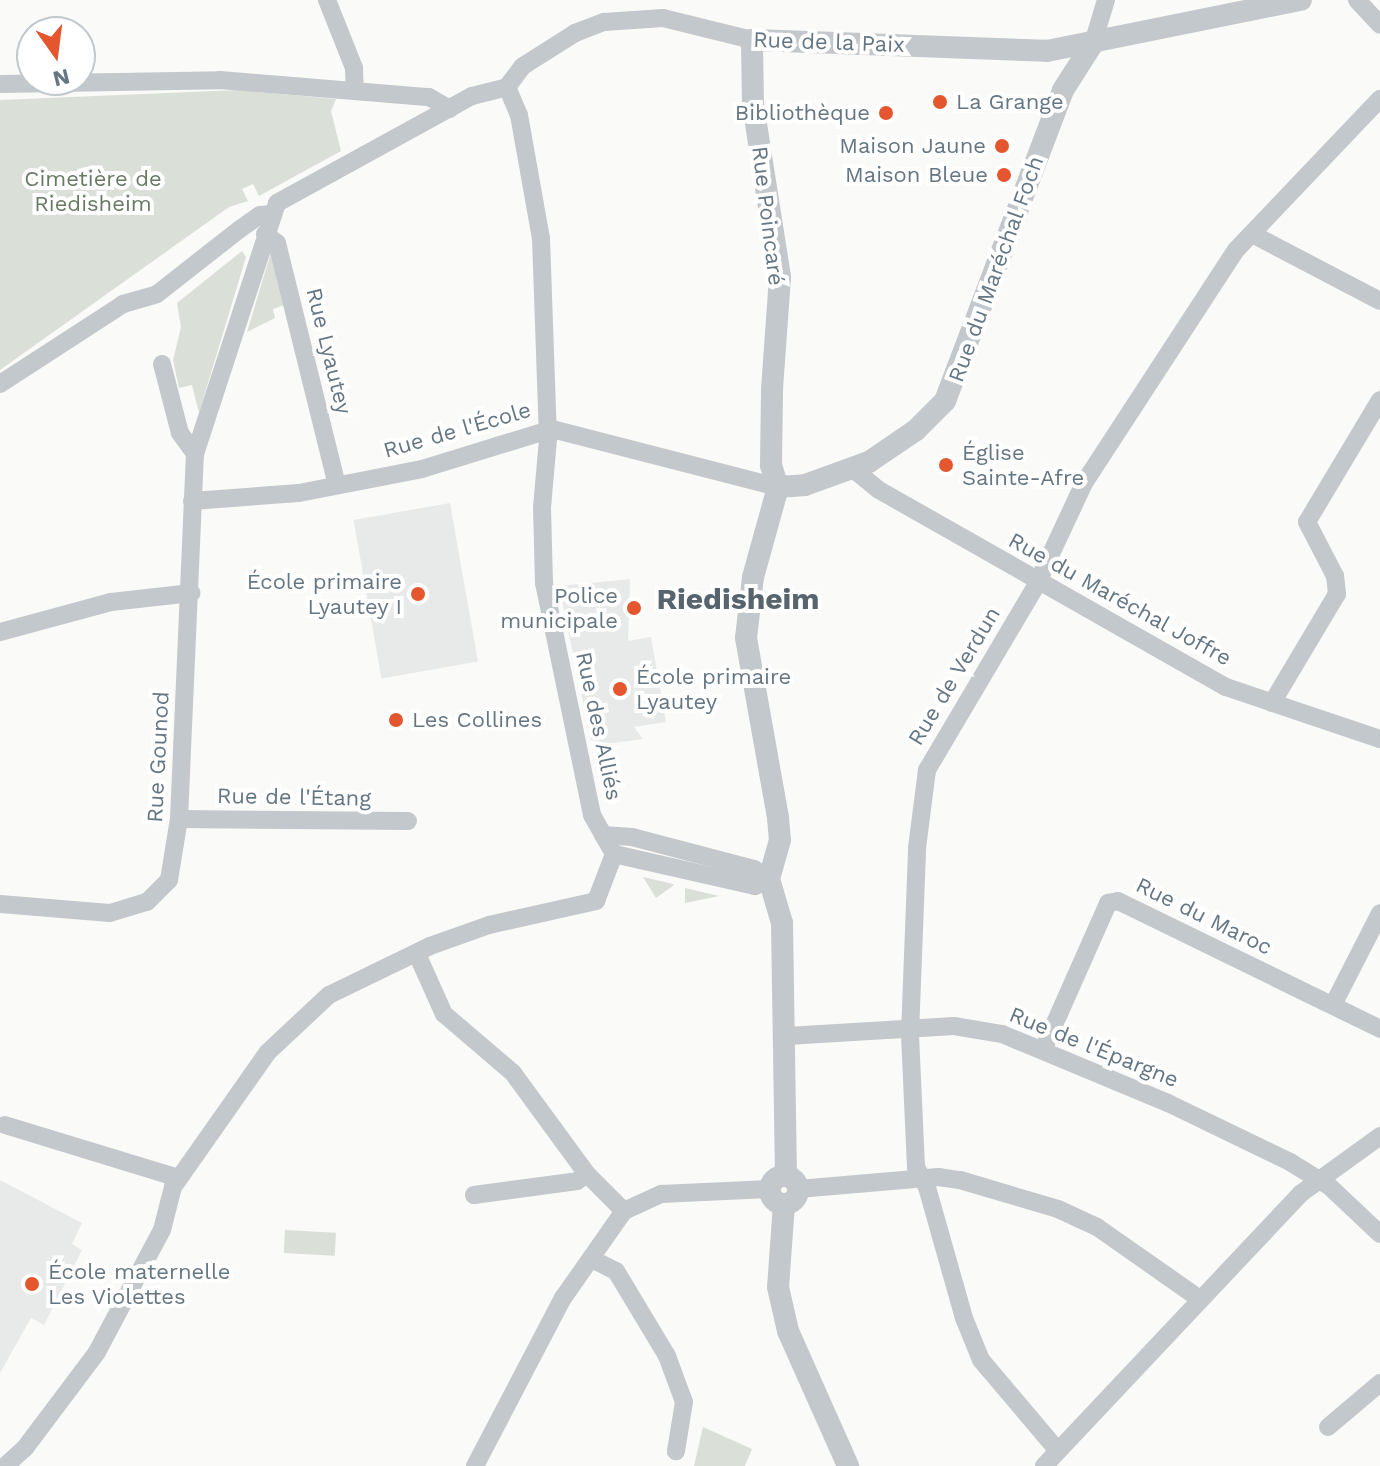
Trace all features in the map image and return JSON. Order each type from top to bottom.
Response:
[{"type":"street","points":[[327,0],[354,68],[355,91]]},
{"type":"street","points":[[1093,43],[1106,0]]},
{"type":"street","name":"Rue de la Paix","points":[[0,384],[123,304],[157,294],[260,215],[272,214],[277,203],[480,93],[507,87],[523,66],[583,29],[665,9],[752,40],[1047,51],[1301,0]]},
{"type":"street","points":[[1357,0],[1380,25]]},
{"type":"street","name":"Rue Poincaré","points":[[752,40],[753,105],[780,277],[771,459],[778,487]]},
{"type":"street","name":"Rue du Maréchal Foch","points":[[778,487],[805,485],[853,469],[916,430],[953,387],[1063,90],[1093,43]]},
{"type":"street","points":[[1047,51],[1059,67],[1063,90]]},
{"type":"street","points":[[0,84],[220,80],[429,97],[450,109]]},
{"type":"street","name":"Rue des Alliés","points":[[507,87],[537,198],[547,429],[544,583],[592,815],[614,854]]},
{"type":"street","name":"Rue de Verdun","points":[[1058,1451],[981,1360],[922,1178],[913,1128],[911,1027],[917,848],[927,770],[1039,578],[1105,448],[1252,234],[1380,99]]},
{"type":"street","name":"Rue Gounod","points":[[0,904],[92,914],[147,902],[169,880],[179,819],[195,454],[272,214]]},
{"type":"street","name":"Rue Lyautey","points":[[265,234],[277,243],[337,485]]},
{"type":"street","points":[[1252,234],[1380,301]]},
{"type":"street","points":[[162,364],[180,433],[195,454]]},
{"type":"street","points":[[1272,703],[1337,594],[1335,576],[1307,522],[1380,400]]},
{"type":"street","name":"Rue de l'École","points":[[192,501],[337,485],[422,469],[547,429],[778,487]]},
{"type":"street","name":"Rue du Maréchal Joffre","points":[[853,469],[879,490],[1039,578],[1226,687],[1380,739]]},
{"type":"street","points":[[778,487],[753,577],[746,638],[780,840],[769,879],[782,923],[787,1036],[784,1190],[778,1287],[788,1331],[848,1466]]},
{"type":"street","points":[[0,632],[111,602],[165,592],[191,593]]},
{"type":"street","name":"Rue de l'Étang","points":[[179,819],[408,821]]},
{"type":"street","points":[[603,835],[632,837],[754,869],[769,879]]},
{"type":"street","points":[[2,1466],[40,1429],[114,1325],[162,1230],[178,1178],[243,1082],[317,1005],[417,954],[489,925],[589,905],[601,894],[614,854],[755,886],[769,879]]},
{"type":"street","name":"Rue du Maroc","points":[[1043,1050],[1108,903],[1118,901],[1380,1029]]},
{"type":"street","points":[[1333,1005],[1380,913]]},
{"type":"street","points":[[417,954],[444,1014],[513,1073],[587,1174],[624,1211]]},
{"type":"street","name":"Rue de l'Épargne","points":[[787,1036],[911,1027],[980,1028],[1043,1050],[1168,1103],[1319,1179],[1380,1234]]},
{"type":"street","points":[[5,1125],[178,1178]]},
{"type":"street","points":[[1044,1466],[1200,1299],[1319,1179],[1380,1136]]},
{"type":"street","points":[[474,1195],[577,1181],[587,1174]]},
{"type":"street","points":[[475,1466],[563,1298],[624,1211],[661,1194],[784,1190],[922,1178],[960,1180],[1058,1209],[1097,1227],[1200,1299]]},
{"type":"street","points":[[592,1259],[616,1271],[667,1356],[684,1402],[676,1451]]},
{"type":"street","points":[[1328,1427],[1380,1383]]},
{"type":"shaded area","name":"École primaire Lyautey I","points":[[450,503],[478,662],[381,679],[353,520]]},
{"type":"shaded area","name":"École primaire Lyautey","points":[[630,579],[628,641],[651,637],[666,722],[634,727],[643,739],[592,746],[559,586]]},
{"type":"shaded area","name":"École maternelle Les Violettes","points":[[0,1180],[82,1223],[72,1244],[82,1250],[44,1325],[31,1318],[0,1373]]},
{"type":"green space","name":"Cimetière de Riedisheim","points":[[238,90],[336,99],[331,111],[341,151],[259,196],[253,184],[242,189],[248,201],[229,207],[0,370],[0,100]]},
{"type":"green space","points":[[242,251],[246,257],[199,413],[192,385],[179,388],[173,360],[181,327],[177,303]]},
{"type":"green space","points":[[271,252],[287,304],[273,309],[275,318],[247,332]]},
{"type":"green space","points":[[643,877],[673,884],[674,885],[656,898]]},
{"type":"green space","points":[[685,888],[719,896],[685,903]]},
{"type":"green space","points":[[285,1230],[336,1233],[335,1256],[284,1253]]},
{"type":"green space","points":[[703,1427],[752,1449],[745,1466],[694,1466]]},
{"type":"place","name":"La Grange","points":[[940,102]]},
{"type":"place","name":"Bibliothèque","points":[[886,113]]},
{"type":"place","name":"Maison Jaune","points":[[1002,146]]},
{"type":"place","name":"Maison Bleue","points":[[1004,175]]},
{"type":"place","name":"Église Sainte-Afre","points":[[946,465]]},
{"type":"place","name":"École primaire Lyautey I","points":[[418,594]]},
{"type":"place","name":"Police municipale","points":[[634,608]]},
{"type":"place","name":"École primaire Lyautey","points":[[620,689]]},
{"type":"place","name":"Les Collines","points":[[396,720]]},
{"type":"place","name":"École maternelle Les Violettes","points":[[32,1284]]},
{"type":"district","name":"Riedisheim","points":[[738,599]]}]
